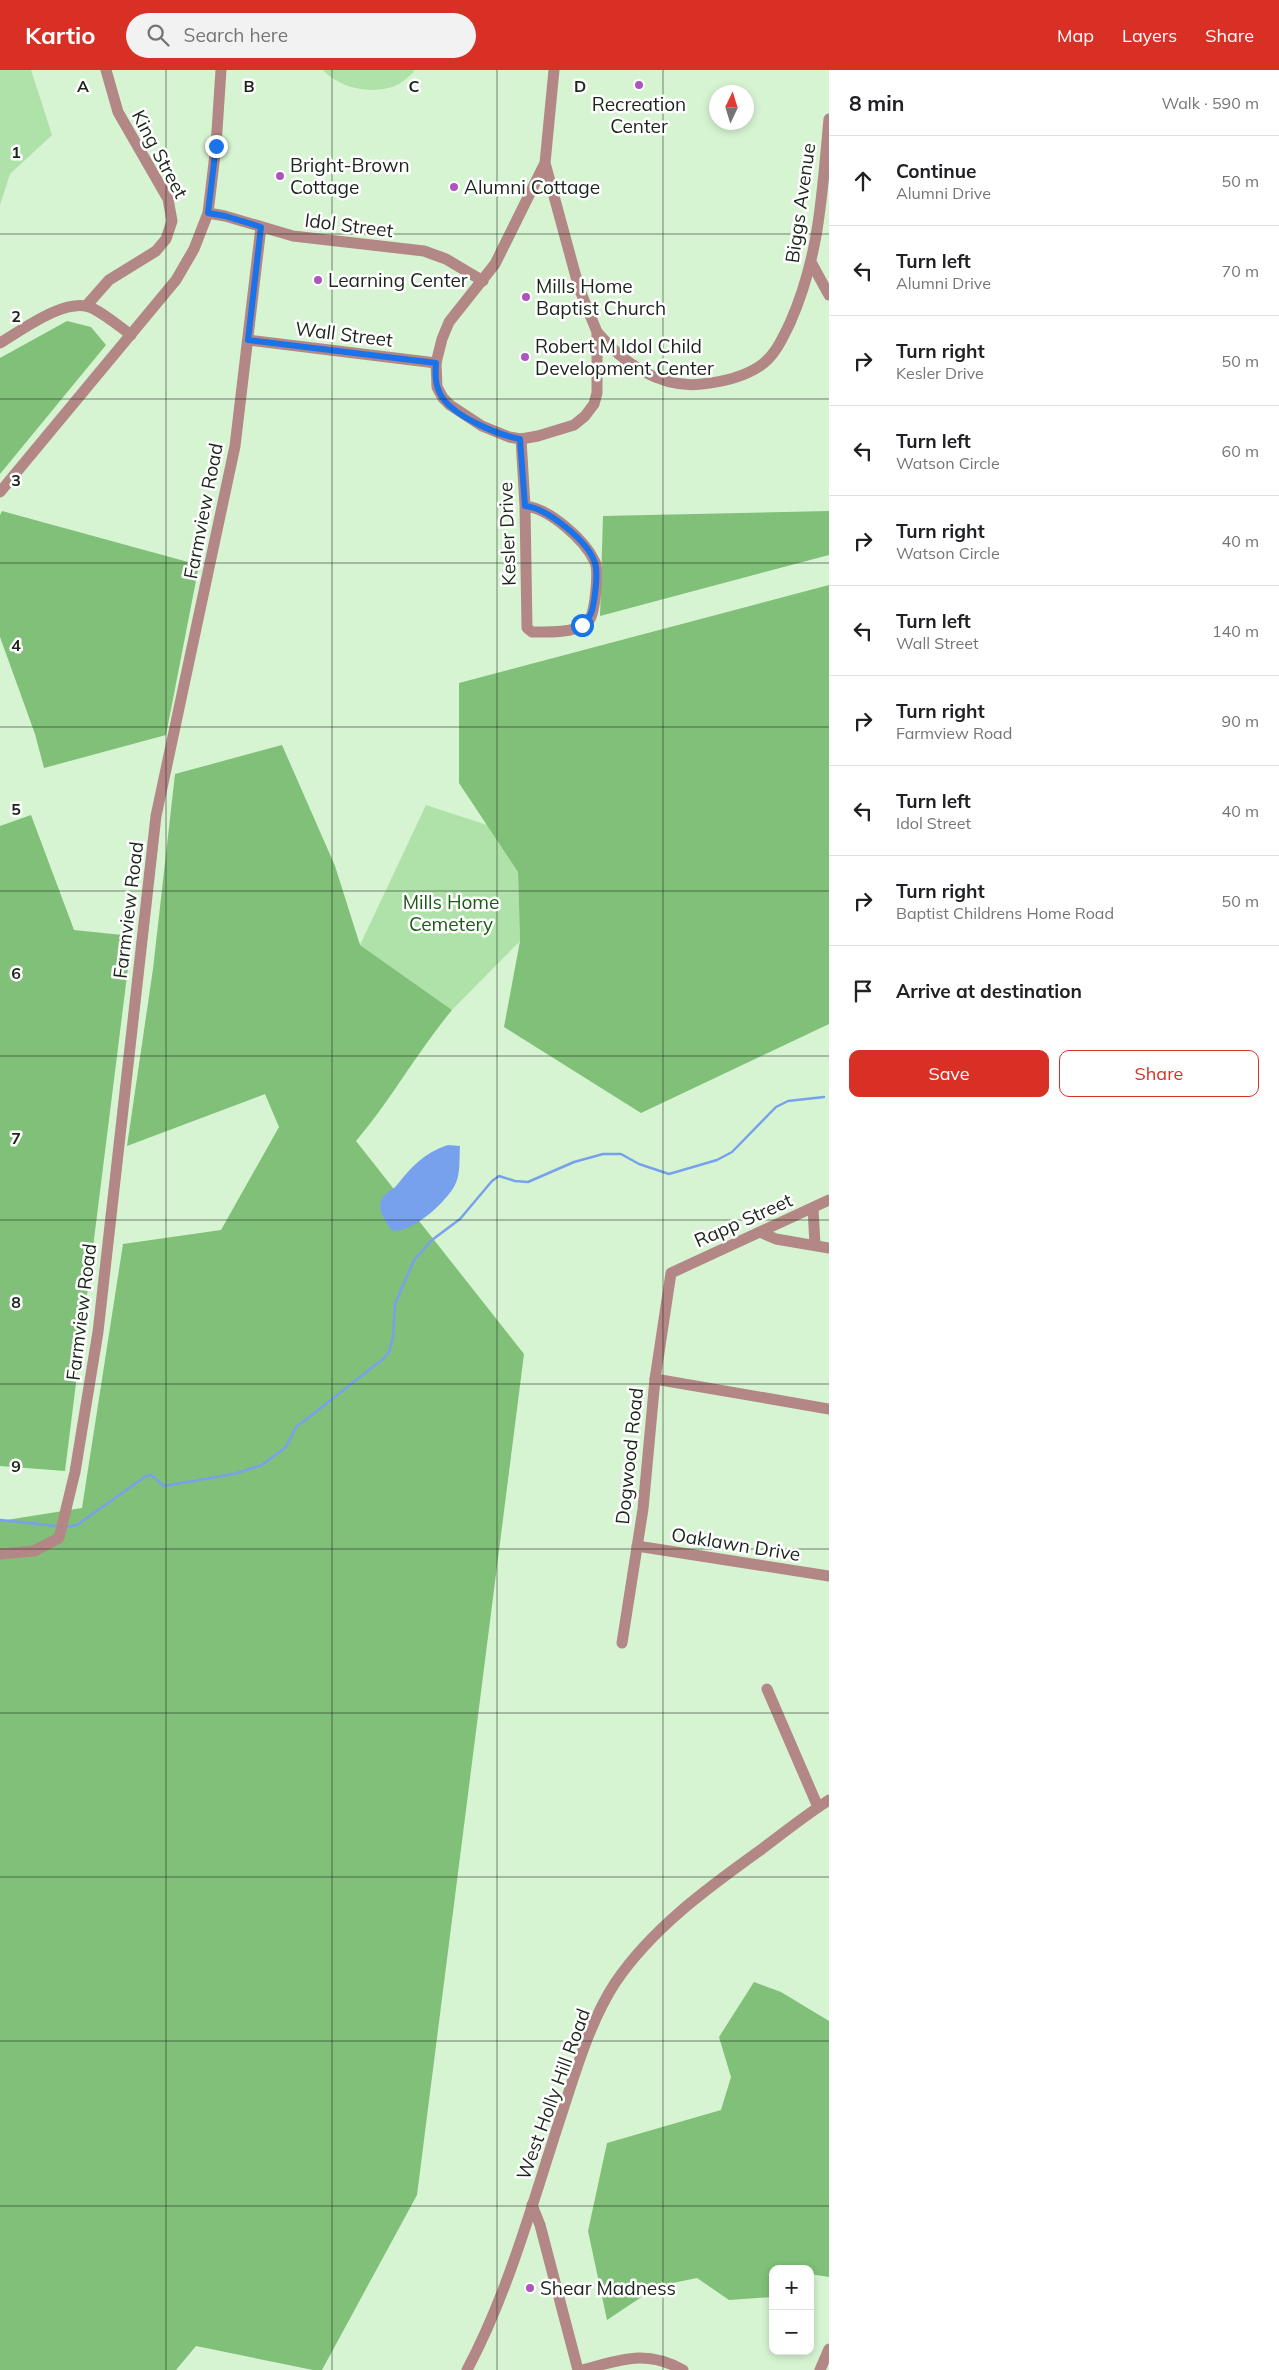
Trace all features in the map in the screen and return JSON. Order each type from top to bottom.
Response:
[{"type":"street","name":"King Street","points":[[86,306],[109,280],[156,251],[166,239],[172,221],[168,199],[118,112],[106,70]]},
{"type":"street","points":[[0,492],[131,335],[187,264],[208,213],[216,146],[221,70]]},
{"type":"street","points":[[545,163],[495,264],[449,322],[442,339],[436,363],[438,387],[443,398],[450,405],[482,426],[520,439],[562,430],[574,424],[586,416],[594,404],[597,392],[597,332],[579,288],[545,163],[554,70]]},
{"type":"street","name":"Biggs Avenue","points":[[597,332],[611,349],[632,365],[651,376],[672,383],[693,385],[716,383],[739,377],[760,366],[774,353],[792,317],[812,264],[818,231],[829,119]]},
{"type":"street","name":"Idol Street","points":[[208,213],[225,216],[293,236],[424,251],[446,259],[483,281]]},
{"type":"street","name":"Farmview Road","points":[[0,1554],[34,1551],[53,1543],[59,1538],[74,1472],[98,1332],[156,816],[235,446],[261,227]]},
{"type":"street","points":[[812,264],[829,295]]},
{"type":"street","points":[[0,343],[62,309],[78,305],[86,306],[105,316],[131,335]]},
{"type":"street","name":"Wall Street","points":[[248,340],[436,363]]},
{"type":"street","name":"Kesler Drive","points":[[520,439],[525,506],[527,628],[532,632],[574,630],[590,619],[597,575],[595,563],[591,555],[558,521],[535,507],[525,506]]},
{"type":"street","name":"Rapp Street","points":[[671,1273],[829,1200]]},
{"type":"street","points":[[813,1208],[815,1245]]},
{"type":"street","points":[[760,1232],[776,1239],[829,1248]]},
{"type":"street","name":"Dogwood Road","points":[[622,1643],[637,1546],[655,1380],[671,1273]]},
{"type":"street","points":[[655,1380],[829,1409]]},
{"type":"street","name":"Oaklawn Drive","points":[[637,1546],[829,1576]]},
{"type":"street","points":[[767,1690],[818,1807]]},
{"type":"street","name":"West Holly Hill Road","points":[[467,2370],[497,2310],[574,2076],[596,2021],[614,1985],[635,1956],[658,1932],[727,1874],[829,1800]]},
{"type":"street","points":[[532,2206],[540,2225],[580,2370],[622,2360],[647,2357],[683,2370]]},
{"type":"street","points":[[820,2370],[829,2348]]},
{"type":"green space","points":[[0,70],[31,70],[52,135],[10,174],[0,205]]},
{"type":"green space","points":[[323,70],[413,70],[414,72],[399,84],[390,88],[369,90],[348,86],[330,77]]},
{"type":"green space","points":[[67,321],[91,327],[106,345],[0,474],[0,358]]},
{"type":"green space","points":[[2,511],[199,565],[166,735],[44,768],[35,734],[0,637],[0,515]]},
{"type":"green space","points":[[829,511],[829,555],[600,616],[603,516]]},
{"type":"green space","points":[[829,585],[829,1024],[641,1113],[504,1027],[520,941],[518,872],[459,783],[459,683]]},
{"type":"green space","points":[[282,745],[335,866],[360,945],[452,1010],[356,1141],[524,1354],[417,2195],[322,2370],[313,2370],[196,2346],[176,2370],[0,2370],[0,1521],[82,1508],[123,1244],[221,1230],[279,1127],[265,1094],[127,1146],[153,969],[175,774]]},
{"type":"green space","name":"Mills Home Cemetery","points":[[426,805],[487,825],[518,872],[520,941],[452,1010],[360,945]]},
{"type":"green space","points":[[31,815],[74,930],[132,936],[65,1471],[0,1466],[0,826]]},
{"type":"green space","points":[[754,1982],[781,1992],[829,2021],[829,2277],[814,2275],[814,2265],[769,2265],[769,2297],[729,2300],[697,2278],[658,2286],[607,2320],[588,2231],[607,2143],[721,2110],[731,2077],[719,2037]]},
{"type":"water","points":[[448,1145],[460,1146],[458,1176],[451,1192],[436,1208],[417,1223],[408,1228],[391,1230],[381,1212],[382,1198],[425,1156]]},
{"type":"waterway","points":[[66,1527],[77,1525],[146,1476],[151,1475],[164,1486],[234,1474],[262,1465],[286,1447],[296,1427],[383,1359],[389,1352],[393,1337],[395,1304],[414,1260],[432,1240],[460,1219],[492,1181],[499,1176],[515,1181],[528,1182],[574,1162],[603,1154],[621,1154],[639,1164],[669,1174],[717,1160],[732,1152],[776,1107],[788,1101],[824,1097]]},
{"type":"waterway","points":[[0,1520],[58,1526]]},
{"type":"place","name":"Recreation Center","points":[[639,85]]},
{"type":"place","name":"Bright-Brown Cottage","points":[[280,176]]},
{"type":"place","name":"Alumni Cottage","points":[[454,187]]},
{"type":"place","name":"Learning Center","points":[[318,280]]},
{"type":"place","name":"Mills Home Baptist Church","points":[[526,297]]},
{"type":"place","name":"Robert M Idol Child Development Center","points":[[525,357]]},
{"type":"place","name":"Shear Madness","points":[[530,2288]]},
{"type":"route","points":[[216,146],[208,213],[261,227],[248,340],[436,363],[435,374],[438,387],[443,398],[450,405],[482,426],[520,439],[525,506],[535,507],[558,521],[579,540],[591,555],[595,563],[597,575],[593,609],[590,619],[582,625]]}]
